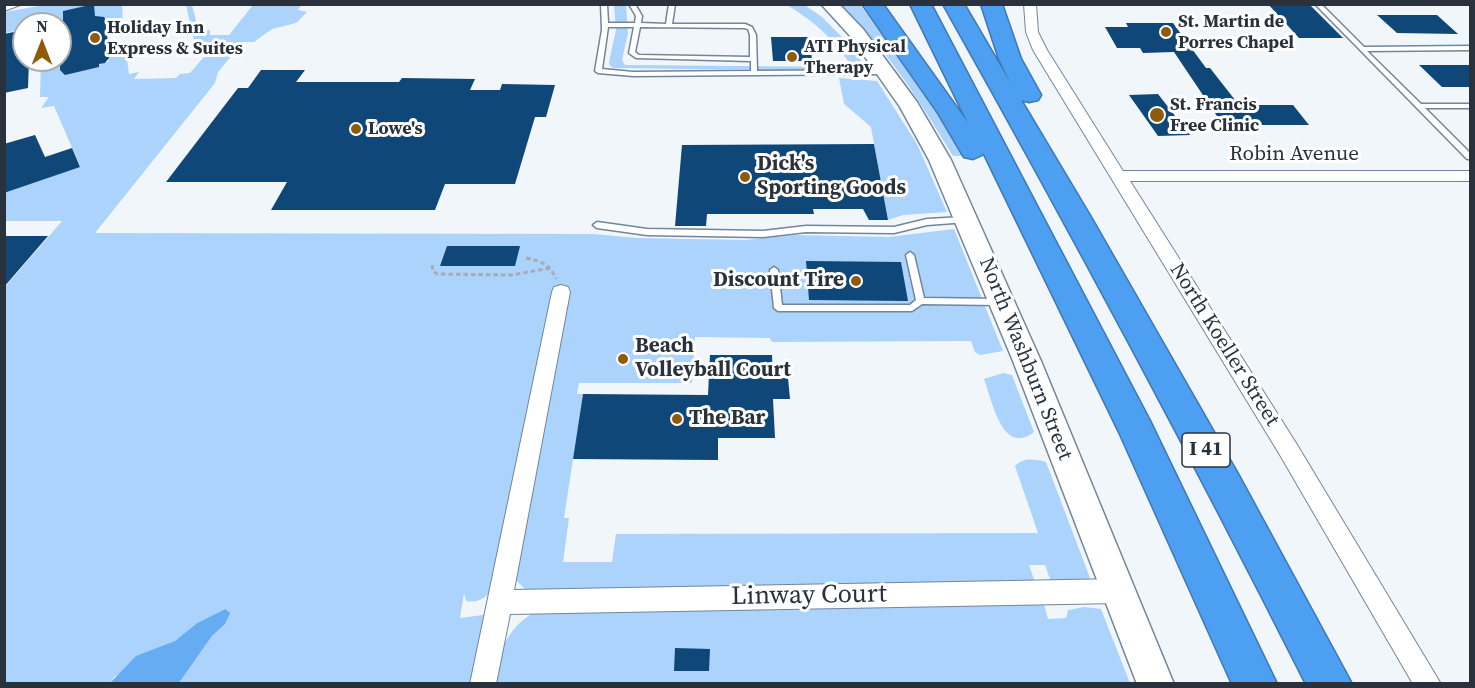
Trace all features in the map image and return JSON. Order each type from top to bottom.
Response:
[{"type":"highway","points":[[872,4],[950,113],[983,167],[1017,229],[1101,403],[1137,432]]},
{"type":"highway","name":"I 41","points":[[920,4],[1016,189],[1137,432],[1255,684]]},
{"type":"highway","name":"I 41","points":[[953,4],[1078,219],[1225,486],[1330,684]]},
{"type":"highway","points":[[991,4],[1010,58],[1080,193],[1078,219]]},
{"type":"street","points":[[4,7],[17,4]]},
{"type":"street","name":"North Washburn Street","points":[[812,4],[868,49]]},
{"type":"street","name":"North Washburn Street","points":[[829,4],[847,20],[927,134],[1002,302],[1156,684]]},
{"type":"street","name":"North Koeller Street","points":[[1030,4],[1032,32],[1040,50],[1265,411],[1428,684]]},
{"type":"street","name":"Robin Avenue","points":[[1118,176],[1470,176]]},
{"type":"street","points":[[483,684],[561,292]]},
{"type":"street","name":"Linway Court","points":[[498,602],[1119,591]]},
{"type":"lane","points":[[604,4],[607,25],[598,71],[633,74],[885,72]]},
{"type":"lane","points":[[632,4],[639,16],[632,53],[638,57],[753,58]]},
{"type":"lane","points":[[669,25],[672,4]]},
{"type":"lane","points":[[1317,4],[1470,157]]},
{"type":"lane","points":[[607,25],[750,28],[753,35],[754,74]]},
{"type":"lane","points":[[1362,49],[1470,48]]},
{"type":"lane","points":[[1419,106],[1470,106]]},
{"type":"lane","points":[[597,225],[648,232],[763,234],[806,229],[894,230],[927,222],[967,220]]},
{"type":"lane","points":[[910,255],[920,301]]},
{"type":"lane","points":[[774,270],[778,308],[912,308],[920,301],[1002,302]]},
{"type":"path","points":[[526,258],[543,261],[552,268],[561,292]]},
{"type":"path","points":[[432,265],[433,271],[437,274],[511,275],[552,268]]},
{"type":"shaded area","points":[[302,4],[298,10],[307,12],[296,23],[272,29],[254,42],[243,42],[218,72],[215,83],[95,233],[593,234],[637,238],[746,240],[795,235],[889,237],[954,229],[1003,351],[980,355],[975,352],[971,341],[772,342],[770,338],[695,337],[692,383],[579,383],[577,394],[583,394],[564,518],[569,518],[563,562],[612,562],[616,534],[1038,533],[1015,466],[1022,461],[1034,460],[1046,462],[1090,578],[1082,582],[1051,582],[1045,565],[1029,565],[1035,582],[527,591],[512,576],[542,401],[528,405],[492,590],[477,601],[466,601],[464,593],[460,618],[483,615],[488,617],[475,683],[179,683],[212,636],[225,624],[225,609],[197,623],[175,641],[114,677],[110,683],[5,683],[5,287],[62,221],[5,221],[4,193],[80,166],[54,106],[41,108],[49,97],[40,97],[41,72],[72,72],[99,67],[99,64],[108,62],[106,48],[110,46],[109,43],[125,44],[129,74],[139,72],[134,79],[176,78],[180,74],[190,73],[214,45],[195,45],[186,5],[192,5],[199,32],[210,30],[210,35],[229,35],[253,5]]},
{"type":"shaded area","points":[[626,4],[628,33],[622,60],[625,65],[852,67],[823,32],[787,5],[803,4],[822,17],[842,37],[867,68],[859,71],[614,68],[609,62],[616,30],[614,5]]},
{"type":"shaded area","points":[[44,5],[93,5],[63,12],[12,12],[12,32],[5,33],[5,12]]},
{"type":"shaded area","points":[[94,5],[122,5],[123,23],[114,33],[108,34],[108,31],[105,31],[104,17],[88,18],[95,15]]},
{"type":"shaded area","points":[[836,5],[860,5],[905,66],[965,156],[953,156],[901,75],[871,38]]},
{"type":"shaded area","points":[[839,78],[877,81],[917,144],[947,212],[903,215],[888,220],[871,127],[844,104]]},
{"type":"shaded area","points":[[1003,373],[1012,375],[1034,432],[1023,438],[1014,437],[1006,432],[1000,423],[984,379]]},
{"type":"shaded area","points":[[1042,597],[1048,619],[1066,618],[1068,610],[1084,607],[1101,609],[1130,683],[493,684],[505,642],[516,626],[534,612]]},
{"type":"water","points":[[225,609],[230,613],[225,624],[212,636],[179,683],[110,683],[136,656],[175,641],[197,623]]},
{"type":"building","name":"Holiday Inn Express & Suites","points":[[94,4],[95,16],[104,17],[106,20],[109,58],[105,63],[99,64],[99,67],[65,75],[62,72],[72,72],[72,12],[63,11]]},
{"type":"building","points":[[1268,4],[1309,4],[1343,38],[1299,38]]},
{"type":"building","points":[[1377,15],[1437,15],[1458,34],[1397,33]]},
{"type":"building","points":[[1126,23],[1173,23],[1206,68],[1210,68],[1239,105],[1293,105],[1309,125],[1223,125],[1174,52],[1143,53],[1140,48],[1117,48],[1105,27],[1128,27]]},
{"type":"building","points":[[12,32],[12,72],[29,72],[28,88],[4,93],[4,34]]},
{"type":"building","points":[[771,37],[810,37],[812,61],[773,61]]},
{"type":"building","points":[[1419,65],[1470,65],[1470,87],[1442,87]]},
{"type":"building","name":"Lowe's","points":[[261,70],[305,70],[296,82],[399,82],[402,78],[475,79],[470,90],[500,90],[502,84],[555,85],[546,117],[535,117],[515,184],[445,184],[435,210],[271,210],[287,182],[166,182],[238,88],[248,88]]},
{"type":"building","name":"St. Francis Free Clinic","points":[[1158,94],[1190,135],[1158,136],[1129,95]]},
{"type":"building","points":[[35,135],[45,157],[72,148],[80,167],[4,193],[4,144]]},
{"type":"building","name":"Dick's Sporting Goods","points":[[874,144],[888,220],[869,220],[863,209],[813,209],[814,214],[707,214],[706,226],[675,226],[682,145]]},
{"type":"building","points":[[4,236],[48,236],[4,287]]},
{"type":"building","points":[[447,246],[520,246],[515,266],[440,266]]},
{"type":"building","name":"Discount Tire","points":[[806,261],[901,262],[908,301],[809,300]]},
{"type":"building","name":"The Bar","points":[[710,355],[772,355],[773,378],[788,378],[790,399],[773,399],[775,438],[718,438],[718,460],[573,459],[583,394],[708,395]]},
{"type":"building","points":[[675,648],[710,649],[709,671],[674,671]]},
{"type":"place","name":"St. Martin de Porres Chapel","points":[[1166,32]]},
{"type":"place","name":"Holiday Inn Express & Suites","points":[[95,38]]},
{"type":"place","name":"ATI Physical Therapy","points":[[792,57]]},
{"type":"place","name":"St. Francis Free Clinic","points":[[1157,115]]},
{"type":"place","name":"Lowe's","points":[[356,129]]},
{"type":"place","name":"Dick's Sporting Goods","points":[[745,177]]},
{"type":"place","name":"Discount Tire","points":[[856,281]]},
{"type":"place","name":"Beach Volleyball Court","points":[[623,359]]},
{"type":"place","name":"The Bar","points":[[677,419]]}]
